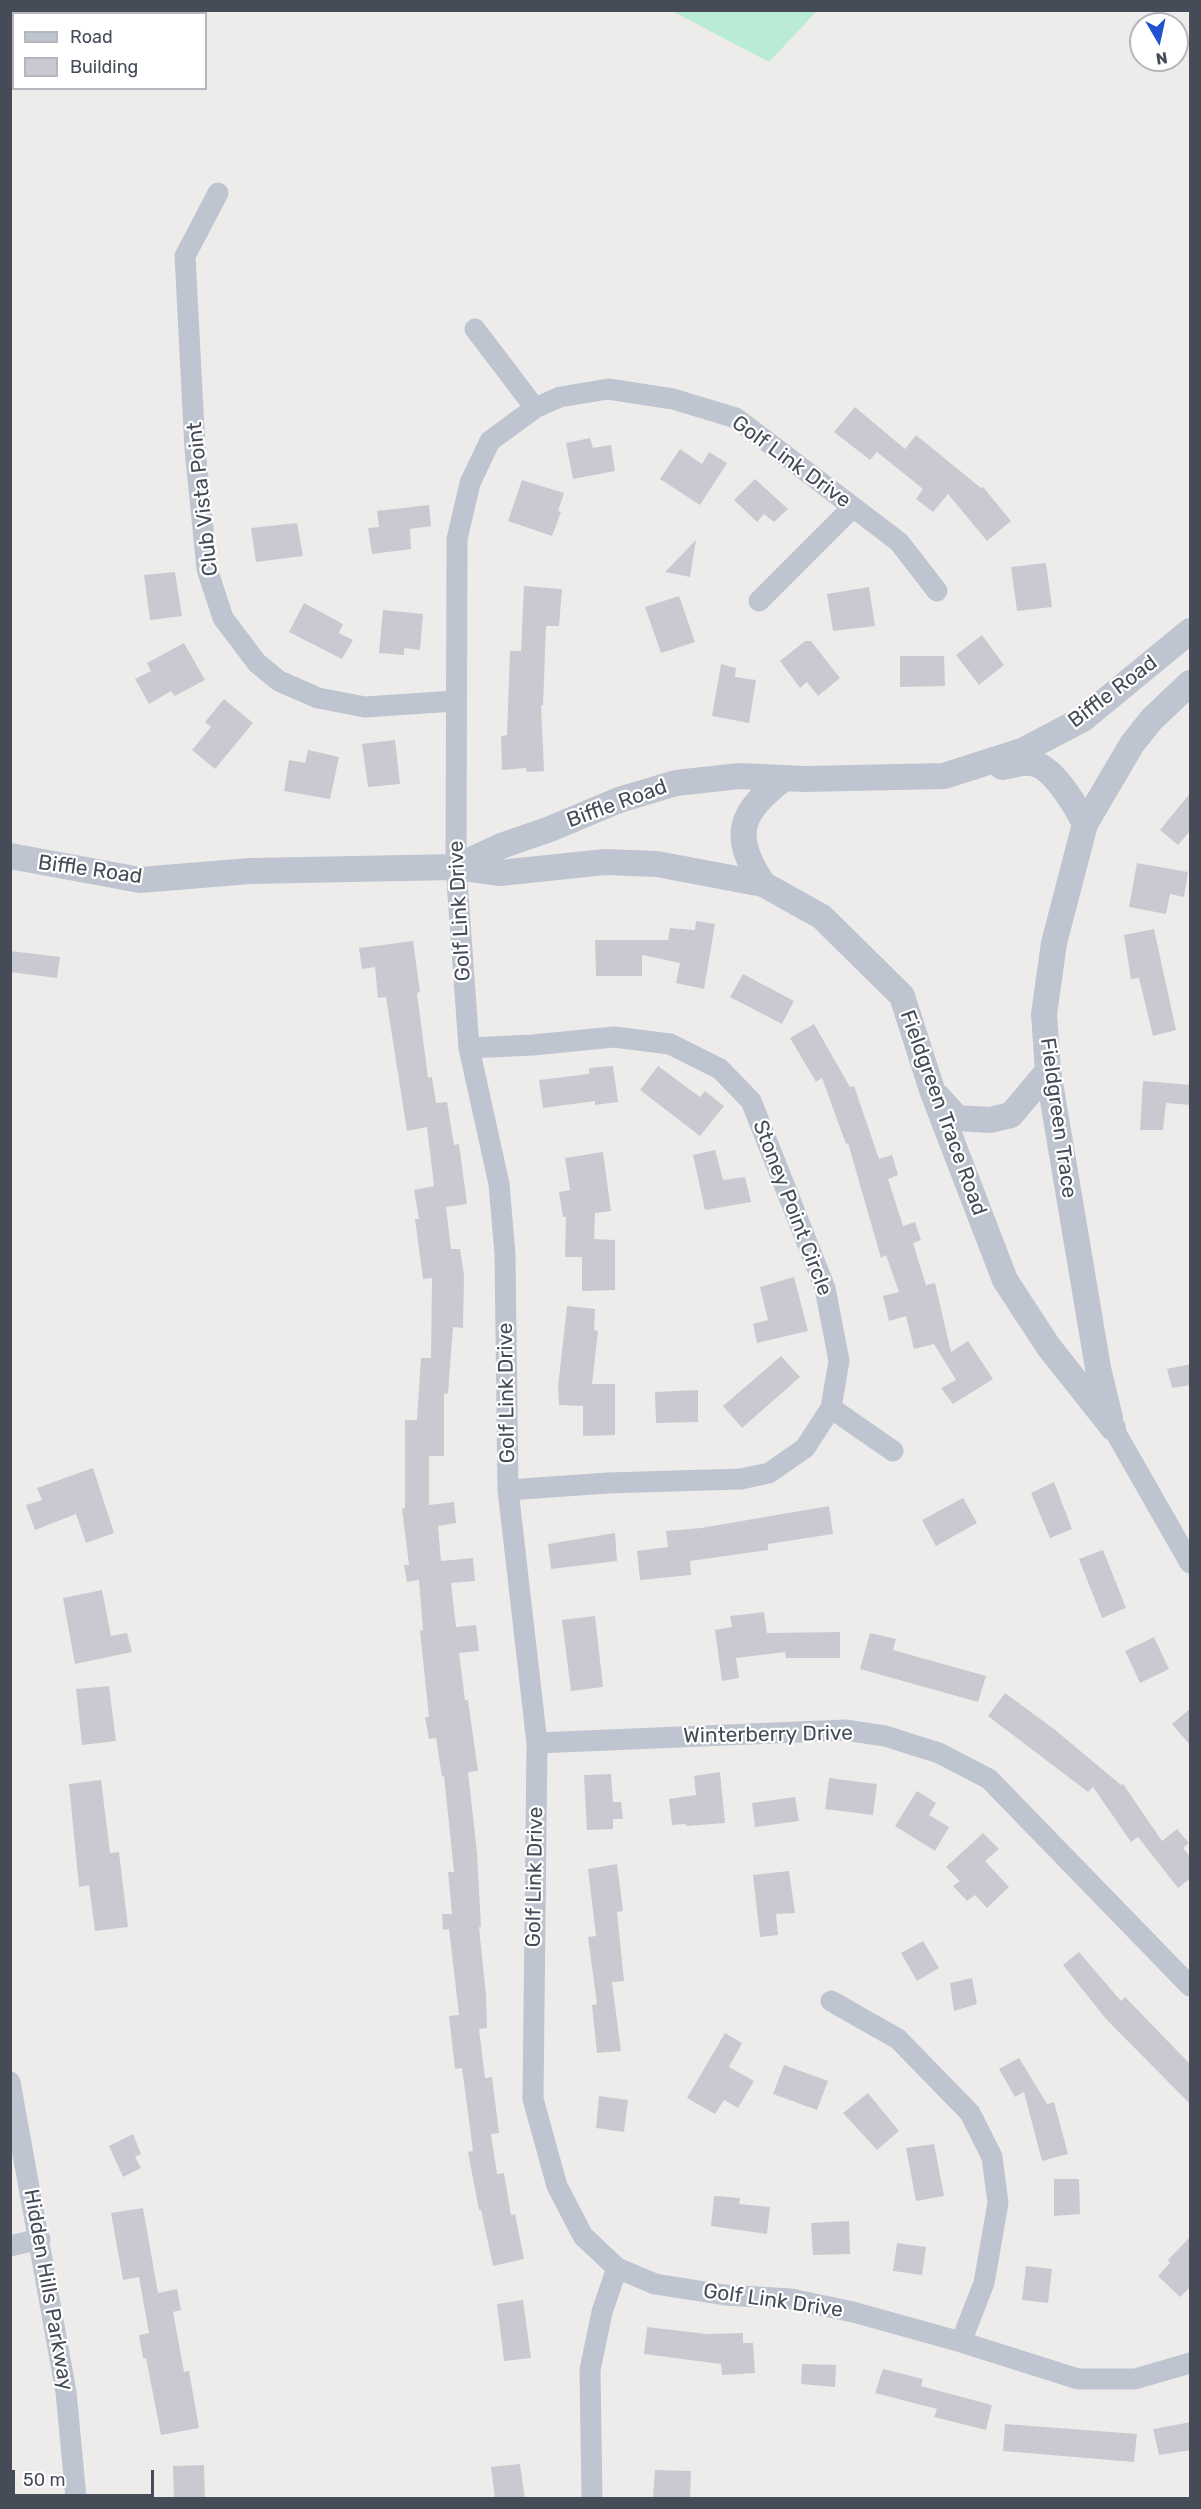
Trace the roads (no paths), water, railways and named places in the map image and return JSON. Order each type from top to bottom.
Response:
[{"type":"street","name":"Club Vista Point","points":[[218,193],[185,256],[195,449],[207,568],[223,618],[257,663],[279,681],[318,698],[365,707],[454,701]]},
{"type":"street","points":[[475,329],[535,408]]},
{"type":"street","name":"Golf Link Drive","points":[[937,591],[899,542],[736,418],[673,399],[609,389],[560,397],[535,408],[490,441],[470,483],[457,539],[454,701],[456,867],[469,1048],[500,1196],[505,1254],[508,1490],[537,1743],[533,2099],[557,2186],[583,2236],[617,2268],[655,2284],[725,2295],[791,2299],[854,2312],[961,2342],[1078,2379],[1135,2379],[1191,2363]]},
{"type":"street","points":[[759,601],[853,507]]},
{"type":"street","name":"Biffle Road","points":[[10,856],[140,880],[250,871],[456,867],[501,846],[550,829],[619,800],[676,783],[739,776],[784,778],[944,776],[1022,751],[1083,719],[1191,631]]},
{"type":"street","name":"Fieldgreen Trace","points":[[1188,685],[1152,719],[1132,744],[1085,824],[1054,943],[1044,1014],[1048,1071],[1098,1368],[1113,1428],[1191,1563]]},
{"type":"street","points":[[944,776],[1031,763],[1047,770],[1072,799],[1085,824]]},
{"type":"street","points":[[763,884],[751,866],[743,844],[744,824],[753,805],[784,778]]},
{"type":"street","name":"Fieldgreen Trace Road","points":[[456,867],[500,873],[605,862],[657,864],[763,884],[822,916],[902,996],[932,1090],[1005,1280],[1048,1346],[1113,1428]]},
{"type":"street","name":"Stoney Point Circle","points":[[469,1048],[533,1045],[614,1037],[670,1044],[720,1069],[751,1101],[825,1288],[839,1361],[831,1408],[804,1448],[769,1473],[741,1479],[608,1483],[508,1490]]},
{"type":"street","points":[[932,1090],[957,1118],[990,1120],[1011,1115],[1048,1071]]},
{"type":"street","points":[[831,1408],[893,1451]]},
{"type":"street","name":"Winterberry Drive","points":[[537,1743],[845,1730],[885,1736],[939,1753],[989,1779],[1191,1986]]},
{"type":"street","points":[[831,2001],[897,2039],[970,2113],[992,2157],[998,2203],[984,2283],[961,2342]]},
{"type":"street","name":"Hidden Hills Parkway","points":[[10,2082],[66,2392],[76,2499]]},
{"type":"street","points":[[10,2246],[40,2240]]},
{"type":"street","points":[[592,2499],[590,2370],[602,2312],[617,2268]]}]
